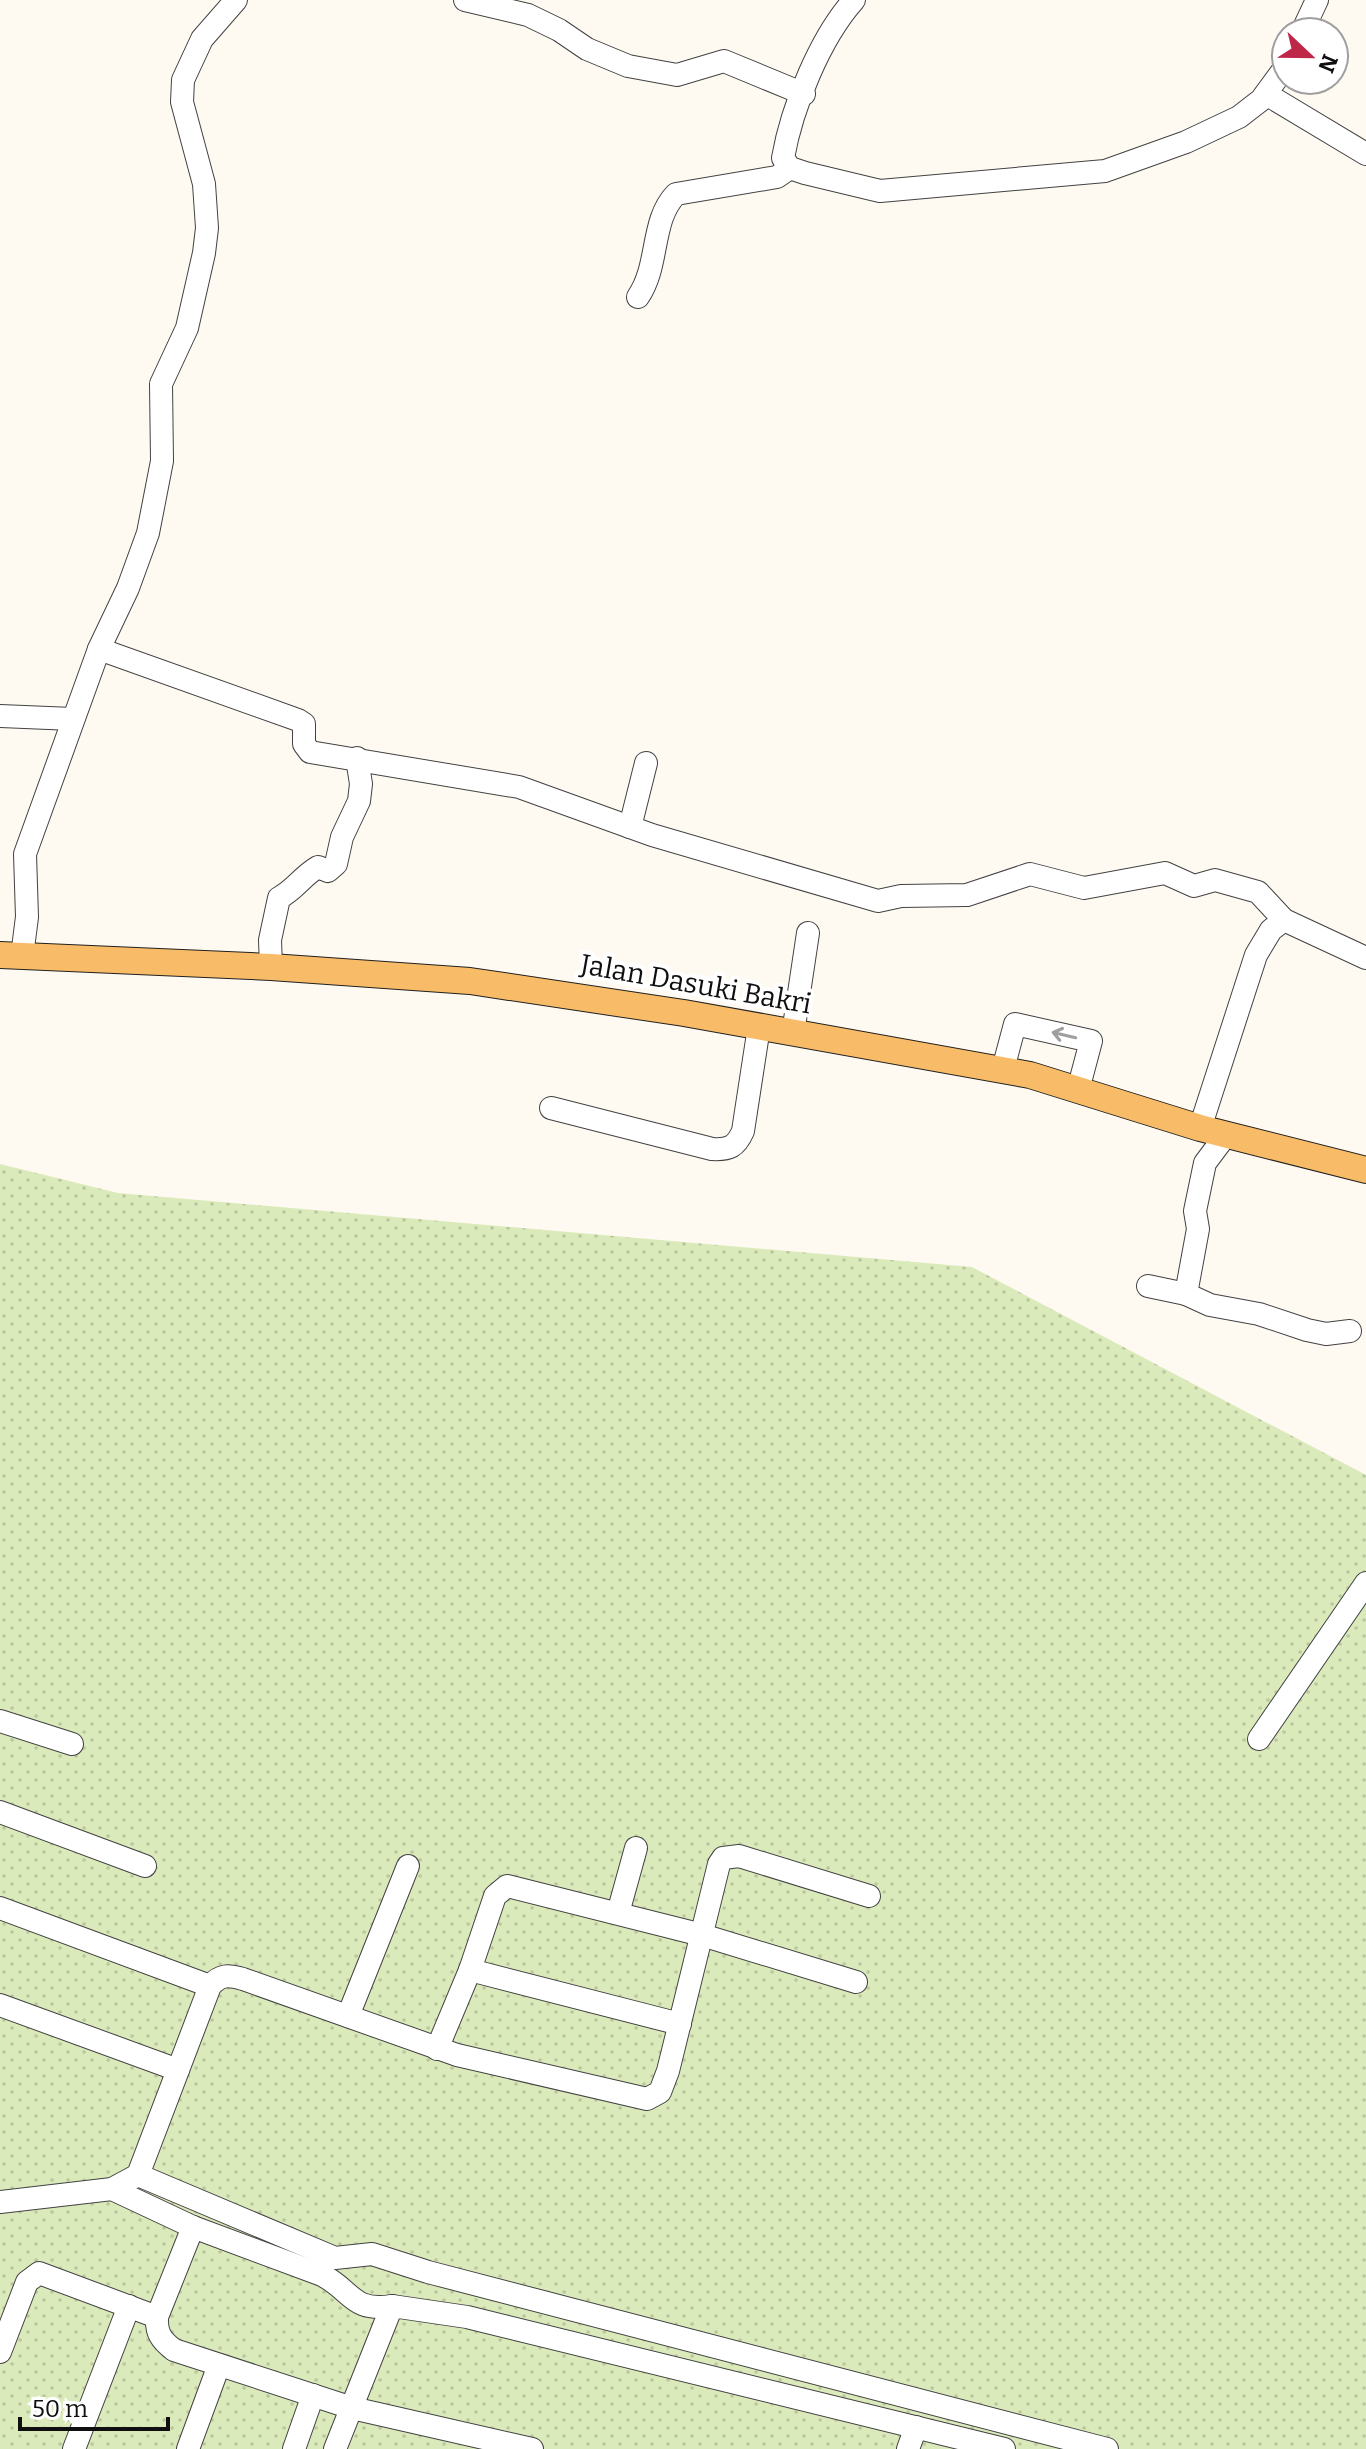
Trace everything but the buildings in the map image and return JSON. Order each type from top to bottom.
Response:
[{"type":"main road","name":"Jalan Dasuki Bakri","points":[[11,956],[271,967],[470,981],[1003,1069],[1200,1128],[1366,1170]]},
{"type":"street","points":[[11,956],[27,917],[25,854],[99,649],[128,588],[153,516],[162,461],[161,384],[187,328],[207,228],[204,184],[182,102],[183,80],[202,39],[236,0]]},
{"type":"street","points":[[465,0],[528,15],[559,30],[587,49],[628,66],[677,75],[724,61],[804,94]]},
{"type":"street","points":[[854,0],[827,33],[784,154],[785,163],[790,168],[880,191],[1078,176],[1138,161],[1239,117],[1270,88]]},
{"type":"street","points":[[1266,94],[1366,154]]},
{"type":"street","points":[[638,297],[651,272],[663,213],[676,194],[777,177],[790,168]]},
{"type":"street","points":[[99,649],[298,720],[304,724],[304,744],[310,752],[519,787],[630,827],[878,901],[901,896],[967,895],[1030,874],[1084,888],[1165,873],[1194,886],[1215,880],[1235,883],[1258,892],[1284,920],[1366,958]]},
{"type":"street","points":[[0,716],[73,719]]},
{"type":"street","points":[[271,967],[270,940],[279,898],[296,888],[303,875],[318,867],[328,871],[336,864],[342,837],[359,801],[361,784],[357,758]]},
{"type":"street","points":[[630,827],[646,763]]},
{"type":"street","points":[[1200,1128],[1256,955],[1271,930],[1284,920]]},
{"type":"street","points":[[793,1033],[808,933]]},
{"type":"street","points":[[1003,1069],[1015,1024],[1091,1041],[1078,1090]]},
{"type":"street","points":[[551,1108],[712,1149],[728,1150],[737,1143],[743,1131],[759,1027]]},
{"type":"street","points":[[1186,1294],[1198,1229],[1195,1211],[1205,1163],[1226,1135]]},
{"type":"street","points":[[1148,1286],[1186,1294],[1210,1305],[1259,1314],[1307,1330],[1326,1334],[1350,1331]]},
{"type":"street","points":[[1259,1739],[1366,1583]]},
{"type":"street","points":[[0,1721],[72,1744]]},
{"type":"street","points":[[0,1812],[145,1866]]},
{"type":"street","points":[[618,1913],[636,1848]]},
{"type":"street","points":[[0,2202],[112,2189],[138,2175],[210,1986],[226,1975],[437,2049],[647,2099],[654,2097],[664,2082],[719,1864],[730,1856],[869,1896]]},
{"type":"street","points":[[348,2016],[408,1866]]},
{"type":"street","points":[[437,2049],[470,1970],[495,1896],[507,1886],[702,1935],[856,1982]]},
{"type":"street","points":[[0,1908],[210,1986]]},
{"type":"street","points":[[470,1970],[680,2024]]},
{"type":"street","points":[[0,2005],[178,2070]]},
{"type":"street","points":[[138,2175],[335,2258],[372,2254],[428,2272],[1107,2449]]},
{"type":"street","points":[[112,2189],[193,2227],[322,2275],[334,2281],[355,2304],[467,2317],[1004,2449]]},
{"type":"street","points":[[193,2227],[157,2317],[156,2329],[162,2341],[174,2350],[352,2408],[532,2449]]},
{"type":"street","points":[[0,2352],[27,2282],[39,2273],[157,2317]]},
{"type":"street","points":[[74,2449],[129,2306]]},
{"type":"street","points":[[335,2449],[392,2306]]},
{"type":"street","points":[[188,2449],[219,2365]]},
{"type":"street","points":[[294,2449],[313,2395]]},
{"type":"street","points":[[908,2449],[916,2427]]},
{"type":"green space","points":[[0,1164],[118,1193],[972,1267],[1366,1475],[1366,2449],[0,2449]]}]
